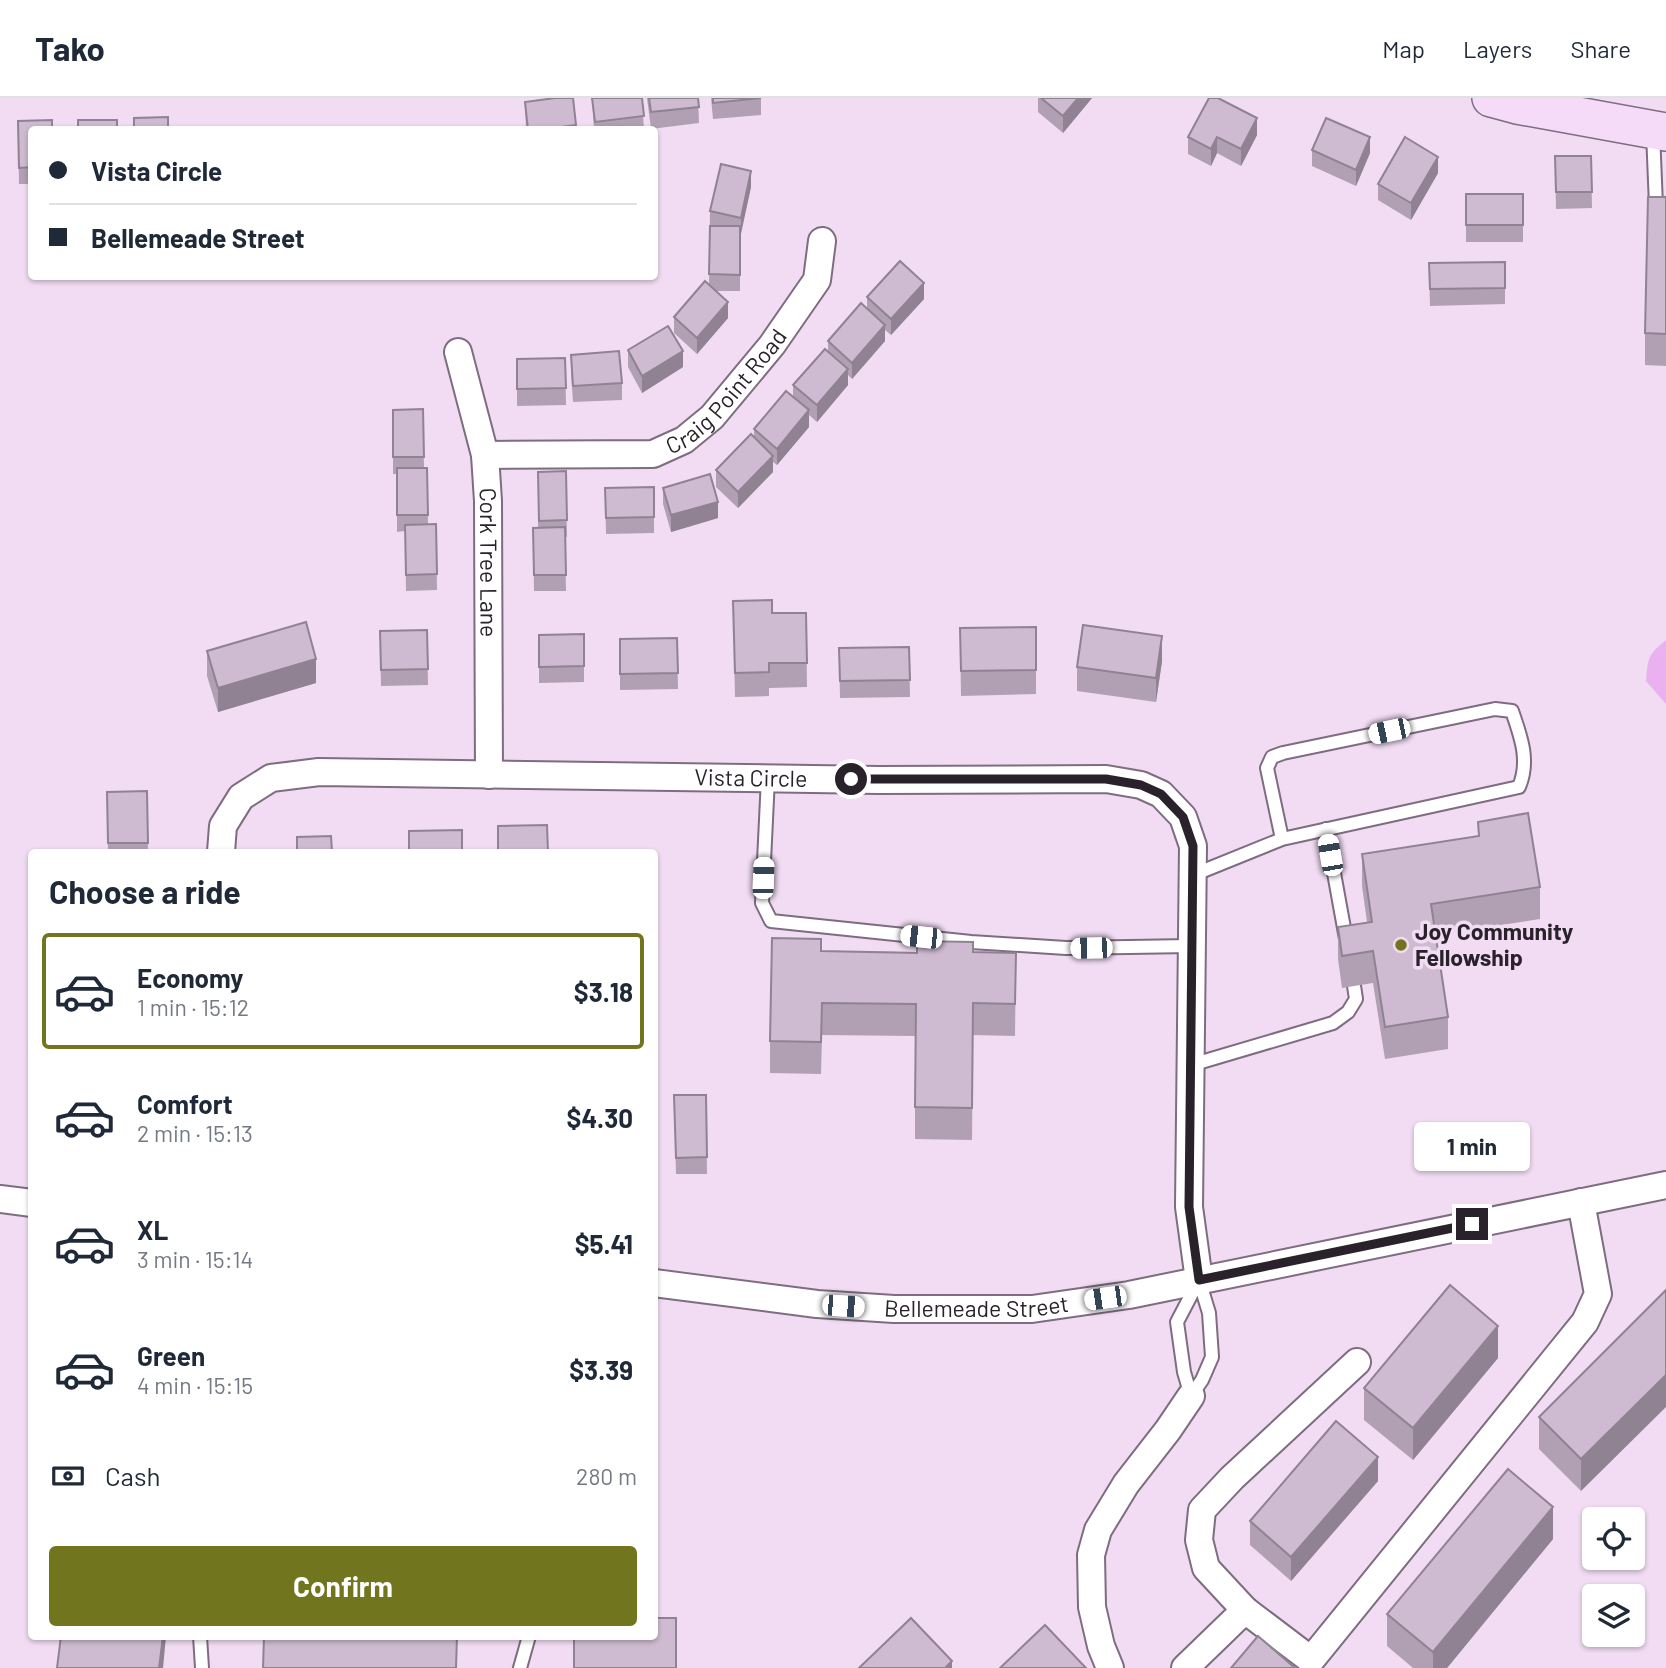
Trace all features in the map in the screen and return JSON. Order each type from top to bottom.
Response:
[{"type":"main road","points":[[1491,98],[1659,131]]},
{"type":"street","name":"Craig Point Road","points":[[485,455],[653,454],[684,440],[712,417],[772,345],[817,281],[822,241]]},
{"type":"street","name":"Cork Tree Lane","points":[[458,352],[485,455],[488,501],[489,775]]},
{"type":"street","name":"Vista Circle","points":[[221,849],[223,826],[241,797],[271,778],[319,772],[878,780],[1106,779],[1141,785],[1161,794],[1183,817],[1193,846],[1189,1207],[1199,1280]]},
{"type":"street","name":"Bellemeade Street","points":[[658,1284],[817,1304],[894,1309],[1032,1309],[1129,1295],[1666,1185]]},
{"type":"street","points":[[0,1199],[28,1202]]},
{"type":"street","points":[[1357,1362],[1232,1478],[1202,1510],[1199,1540],[1206,1569],[1245,1610],[1311,1660],[1586,1322],[1598,1294],[1581,1202]]},
{"type":"street","points":[[1110,1668],[1101,1646],[1092,1608],[1091,1555],[1098,1530],[1125,1484],[1191,1396]]},
{"type":"street","points":[[1185,1668],[1245,1610]]},
{"type":"lane","points":[[1659,131],[1656,206],[1666,206]]},
{"type":"lane","points":[[1192,876],[1282,839],[1519,787],[1525,774],[1523,742],[1512,711],[1495,709],[1272,757],[1267,768],[1282,839]]},
{"type":"lane","points":[[768,778],[762,902],[771,921],[971,942],[1066,948],[1191,946]]},
{"type":"lane","points":[[1326,829],[1349,957]]},
{"type":"lane","points":[[1190,1065],[1333,1023],[1348,1012],[1356,999],[1354,986]]},
{"type":"lane","points":[[1191,1396],[1184,1372],[1177,1322],[1199,1280]]},
{"type":"lane","points":[[1191,1396],[1212,1357],[1209,1313],[1199,1280]]},
{"type":"lane","points":[[200,1640],[202,1668]]},
{"type":"lane","points":[[520,1668],[528,1640]]},
{"type":"shaded area","points":[[1666,640],[1666,704],[1646,681],[1650,657]]},
{"type":"building","points":[[573,98],[576,125],[528,126],[525,102]]},
{"type":"building","points":[[592,98],[642,98],[644,116],[595,122]]},
{"type":"building","points":[[649,98],[698,98],[699,107],[651,112]]},
{"type":"building","points":[[713,98],[761,98],[713,103]]},
{"type":"building","points":[[1041,98],[1078,98],[1063,116]]},
{"type":"building","points":[[1209,98],[1218,98],[1257,118],[1241,149],[1217,137],[1211,149],[1188,137]]},
{"type":"building","points":[[168,117],[168,126],[134,126],[134,118]]},
{"type":"building","points":[[1326,118],[1370,137],[1356,170],[1312,150]]},
{"type":"building","points":[[52,120],[52,126],[28,126],[28,167],[19,168],[18,121]]},
{"type":"building","points":[[78,120],[117,120],[117,126],[78,126]]},
{"type":"building","points":[[1405,137],[1438,157],[1411,203],[1378,184]]},
{"type":"building","points":[[1555,156],[1591,156],[1592,192],[1556,192]]},
{"type":"building","points":[[721,164],[751,171],[741,218],[710,211]]},
{"type":"building","points":[[1466,194],[1523,194],[1523,225],[1466,225]]},
{"type":"building","points":[[1648,197],[1666,197],[1666,334],[1645,333]]},
{"type":"building","points":[[710,226],[740,226],[740,275],[709,274]]},
{"type":"building","points":[[900,261],[924,283],[891,319],[867,297]]},
{"type":"building","points":[[1505,262],[1505,288],[1430,289],[1429,263]]},
{"type":"building","points":[[705,281],[728,302],[697,338],[674,317]]},
{"type":"building","points":[[861,303],[885,325],[852,363],[828,341]]},
{"type":"building","points":[[668,326],[683,351],[642,376],[628,350]]},
{"type":"building","points":[[825,349],[848,369],[817,405],[793,385]]},
{"type":"building","points":[[619,351],[622,383],[573,386],[571,355]]},
{"type":"building","points":[[565,358],[566,388],[517,389],[517,359]]},
{"type":"building","points":[[786,391],[809,410],[777,449],[754,429]]},
{"type":"building","points":[[423,409],[424,457],[393,457],[393,410]]},
{"type":"building","points":[[751,434],[773,456],[738,492],[716,470]]},
{"type":"building","points":[[397,468],[427,468],[428,515],[397,515]]},
{"type":"building","points":[[566,471],[567,520],[539,521],[538,472]]},
{"type":"building","points":[[710,474],[718,502],[671,515],[663,488]]},
{"type":"building","points":[[654,487],[654,517],[606,518],[605,488]]},
{"type":"building","points":[[436,524],[437,574],[406,575],[405,525]]},
{"type":"building","points":[[565,527],[566,575],[534,575],[533,528]]},
{"type":"building","points":[[772,600],[772,613],[806,613],[807,663],[769,663],[769,672],[735,673],[733,601]]},
{"type":"building","points":[[306,622],[316,659],[218,688],[207,651]]},
{"type":"building","points":[[1083,625],[1162,636],[1156,678],[1077,667]]},
{"type":"building","points":[[1036,627],[1036,670],[961,671],[960,628]]},
{"type":"building","points":[[427,630],[428,669],[381,670],[380,631]]},
{"type":"building","points":[[584,634],[584,666],[539,667],[539,635]]},
{"type":"building","points":[[677,638],[678,673],[620,674],[620,639]]},
{"type":"building","points":[[909,647],[910,680],[840,681],[839,648]]},
{"type":"building","points":[[147,791],[148,843],[108,843],[107,792]]},
{"type":"building","name":"Joy Community Fellowship","points":[[1528,813],[1540,887],[1431,904],[1448,1017],[1385,1027],[1373,951],[1342,956],[1338,927],[1372,922],[1362,854],[1479,836],[1478,822]]},
{"type":"building","points":[[547,825],[548,849],[498,849],[498,826]]},
{"type":"building","points":[[462,830],[462,849],[409,849],[409,831]]},
{"type":"building","points":[[331,836],[332,849],[297,849],[297,837]]},
{"type":"building","points":[[772,938],[821,939],[821,951],[917,953],[917,941],[973,942],[973,952],[1016,953],[1015,1004],[973,1003],[972,1108],[915,1107],[916,1004],[822,1003],[821,1042],[770,1041]]},
{"type":"building","points":[[674,1095],[706,1095],[707,1157],[676,1158]]},
{"type":"building","points":[[1450,1285],[1498,1326],[1413,1428],[1364,1388]]},
{"type":"building","points":[[1666,1290],[1666,1375],[1581,1459],[1539,1417]]},
{"type":"building","points":[[1336,1421],[1378,1457],[1291,1557],[1250,1521]]},
{"type":"building","points":[[1508,1469],[1553,1507],[1433,1652],[1387,1614]]},
{"type":"building","points":[[658,1618],[676,1618],[676,1668],[574,1668],[574,1640],[658,1640]]},
{"type":"building","points":[[911,1618],[952,1661],[945,1668],[859,1668]]},
{"type":"building","points":[[1045,1625],[1086,1668],[1000,1668]]},
{"type":"building","points":[[1258,1636],[1295,1668],[1231,1668]]},
{"type":"building","points":[[60,1640],[162,1640],[159,1668],[57,1668]]},
{"type":"building","points":[[264,1640],[457,1640],[456,1668],[263,1668]]},
{"type":"place","name":"Joy Community Fellowship","points":[[1401,945]]},
{"type":"route","points":[[851,779],[1106,779],[1141,785],[1161,794],[1183,817],[1193,846],[1189,1207],[1199,1280],[1472,1224]]}]
